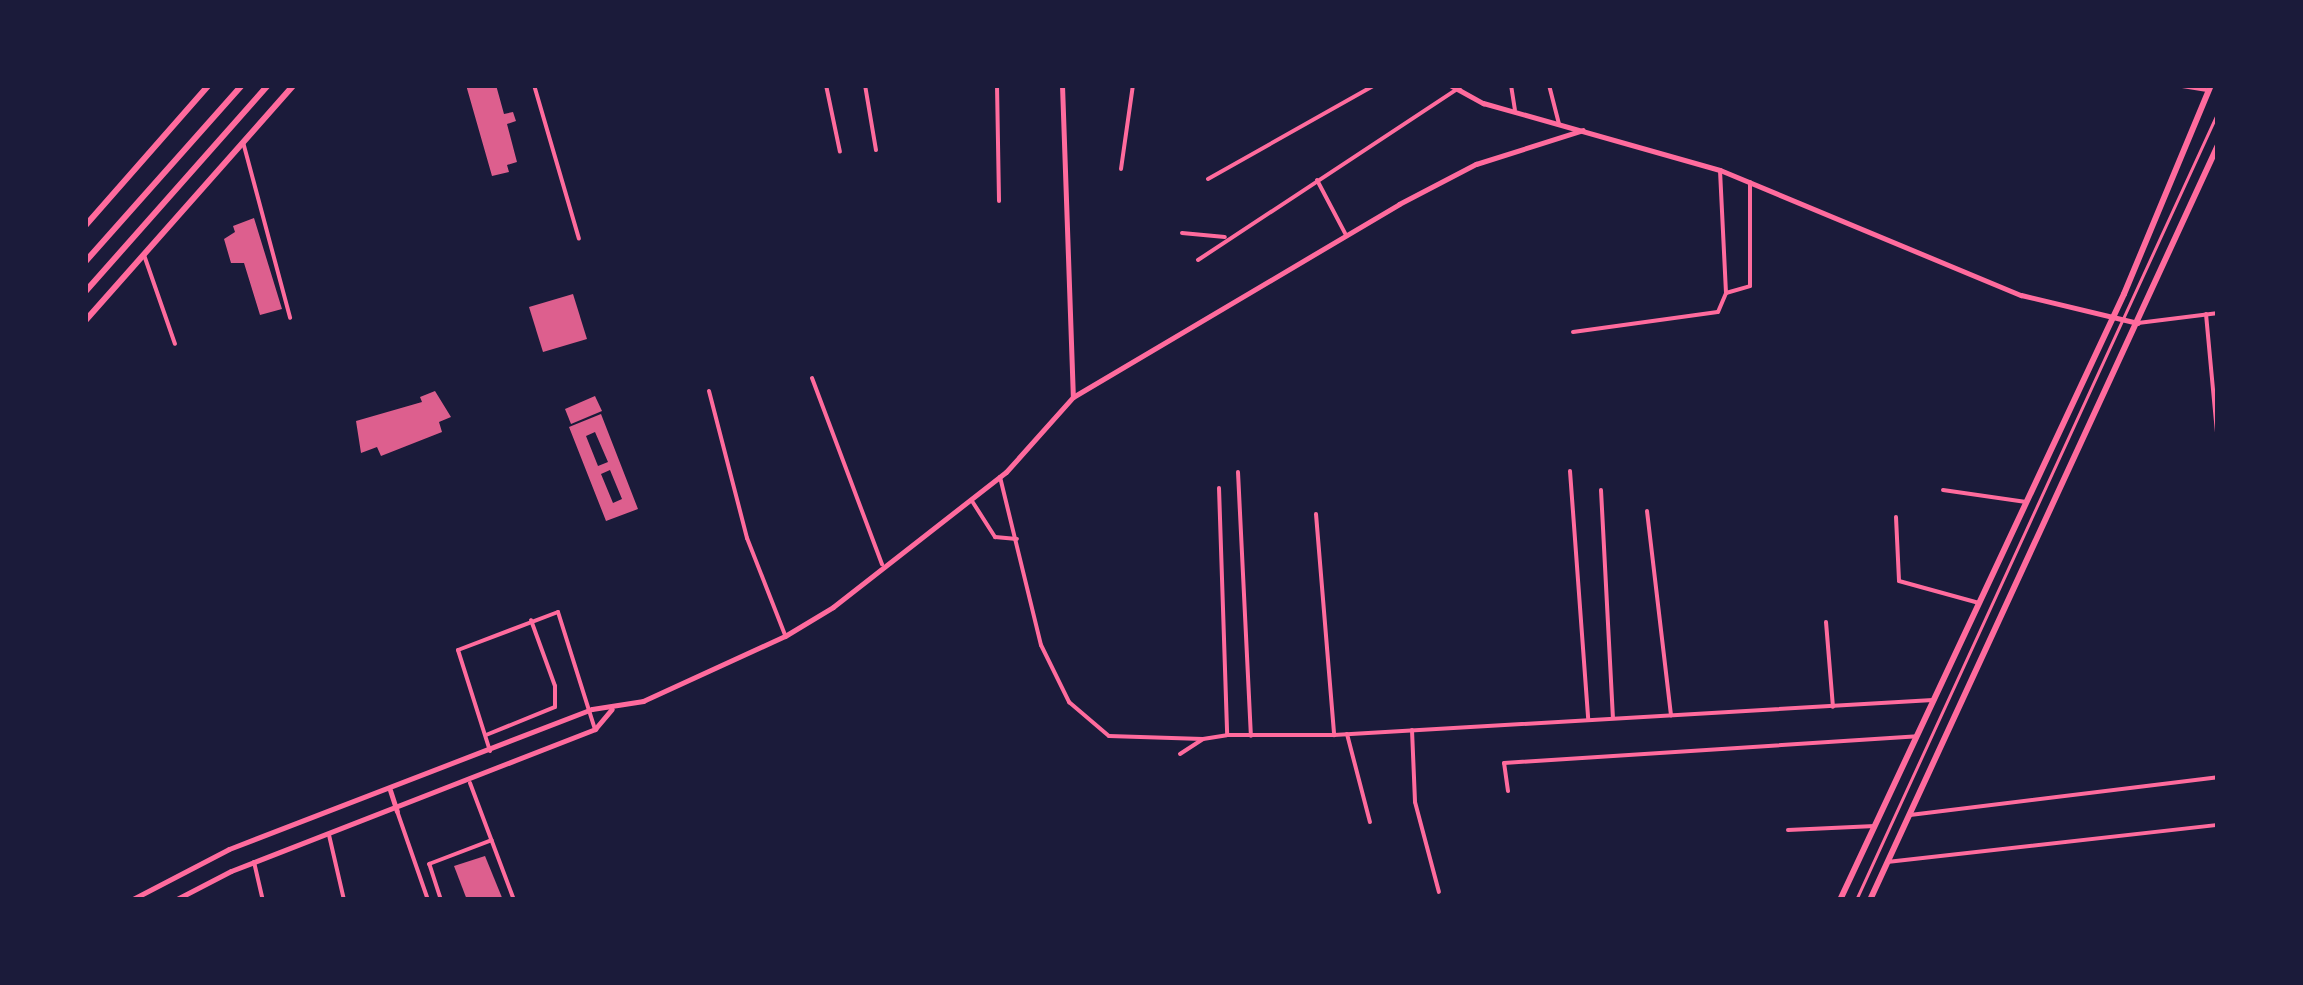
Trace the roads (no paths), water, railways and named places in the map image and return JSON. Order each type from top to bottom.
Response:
[{"type":"main road","points":[[85,226],[209,85]]},
{"type":"main road","points":[[85,262],[242,85]]},
{"type":"main road","points":[[85,292],[268,85]]},
{"type":"main road","points":[[85,321],[294,85]]},
{"type":"main road","points":[[1840,900],[2113,317],[2210,88]]},
{"type":"main road","points":[[1870,900],[2218,145]]},
{"type":"street","points":[[534,85],[579,239]]},
{"type":"street","points":[[826,85],[840,152]]},
{"type":"street","points":[[864,85],[876,150]]},
{"type":"street","points":[[996,85],[999,200]]},
{"type":"street","points":[[1062,85],[1062,256],[1072,397]]},
{"type":"street","points":[[1121,169],[1132,85]]},
{"type":"street","points":[[1208,179],[1375,85]]},
{"type":"street","points":[[1450,85],[1516,112],[1720,170],[1948,269],[2138,324],[2218,313]]},
{"type":"street","points":[[1512,85],[1516,112]]},
{"type":"street","points":[[1548,85],[1559,124]]},
{"type":"street","points":[[2176,85],[2210,88]]},
{"type":"street","points":[[1198,260],[1225,237],[1463,88]]},
{"type":"street","points":[[131,900],[229,849],[592,710],[612,709],[785,636],[833,607],[882,564],[1000,477],[1072,397],[1346,235],[1476,164],[1583,130]]},
{"type":"street","points":[[243,142],[290,318]]},
{"type":"street","points":[[1573,332],[1708,317],[1722,308],[1726,293],[1720,170]]},
{"type":"street","points":[[1317,180],[1346,235]]},
{"type":"street","points":[[1726,293],[1750,286],[1750,182]]},
{"type":"street","points":[[1182,233],[1225,237]]},
{"type":"street","points":[[144,254],[175,344]]},
{"type":"street","points":[[2218,272],[2218,302]]},
{"type":"street","points":[[2206,314],[2218,444]]},
{"type":"street","points":[[812,378],[882,564]]},
{"type":"street","points":[[708,392],[748,538],[785,636]]},
{"type":"street","points":[[1238,472],[1251,736]]},
{"type":"street","points":[[1570,472],[1588,718]]},
{"type":"street","points":[[1000,477],[1042,645],[1085,721],[1109,736],[1202,739],[1227,735],[1334,735],[1934,700]]},
{"type":"street","points":[[1219,488],[1227,735]]},
{"type":"street","points":[[1601,490],[1613,718]]},
{"type":"street","points":[[1943,490],[2026,502]]},
{"type":"street","points":[[972,499],[995,537],[1018,539]]},
{"type":"street","points":[[1647,511],[1671,716]]},
{"type":"street","points":[[1316,514],[1334,735]]},
{"type":"street","points":[[1896,517],[1899,581],[1979,603]]},
{"type":"street","points":[[490,752],[458,650],[558,612],[592,710],[594,729]]},
{"type":"street","points":[[484,736],[555,707],[555,686],[531,620]]},
{"type":"street","points":[[1826,622],[1833,706]]},
{"type":"street","points":[[175,900],[254,862],[470,783],[594,729],[612,709]]},
{"type":"street","points":[[1412,729],[1415,802],[1439,892]]},
{"type":"street","points":[[1347,734],[1370,822]]},
{"type":"street","points":[[1508,790],[1504,762],[1917,736]]},
{"type":"street","points":[[1180,754],[1202,739]]},
{"type":"street","points":[[1910,815],[2218,777]]},
{"type":"street","points":[[470,783],[514,900]]},
{"type":"street","points":[[390,790],[428,900]]},
{"type":"street","points":[[1888,862],[2218,825]]},
{"type":"street","points":[[1788,830],[1875,826]]},
{"type":"street","points":[[329,835],[344,900]]},
{"type":"street","points":[[441,900],[429,864],[492,840]]},
{"type":"street","points":[[254,862],[263,900]]},
{"type":"lane","points":[[1856,900],[2218,112]]}]
